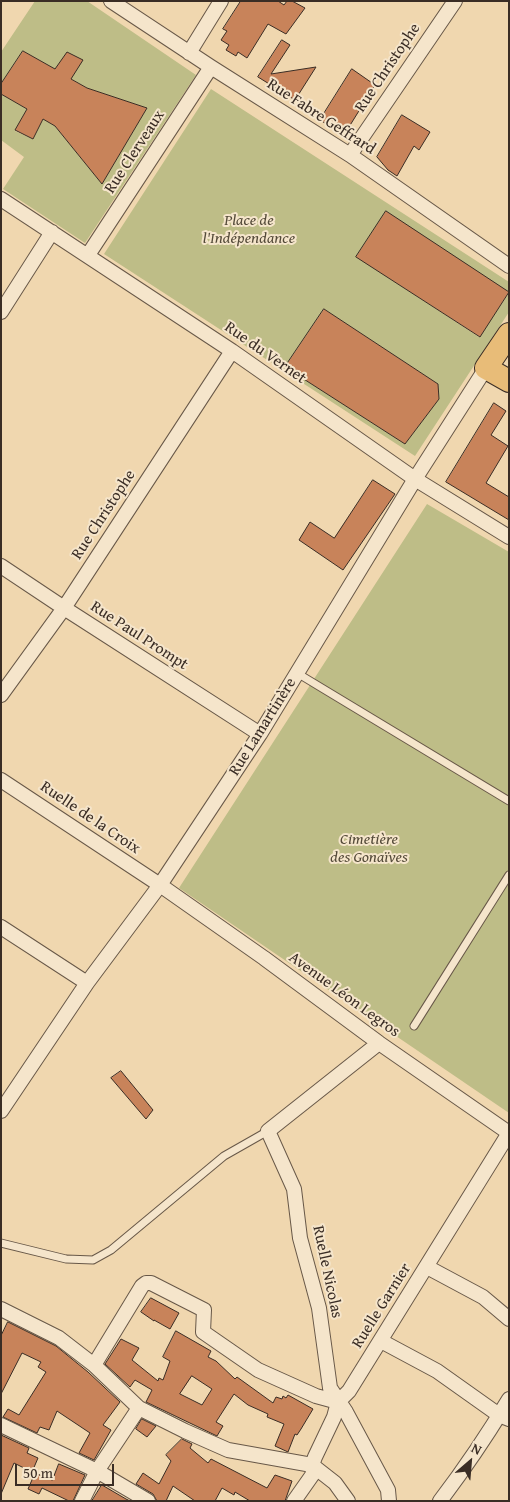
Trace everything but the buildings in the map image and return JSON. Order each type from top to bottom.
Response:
[{"type":"main road","name":"Rue Lamartinère","points":[[486,368],[509,334]]},
{"type":"main road","points":[[486,368],[509,381]]},
{"type":"street","name":"Rue Fabre Geffrard","points":[[111,1],[189,54],[350,155],[509,266]]},
{"type":"street","points":[[189,54],[221,1]]},
{"type":"street","name":"Rue Christophe","points":[[350,155],[455,1]]},
{"type":"street","name":"Rue Clerveaux","points":[[88,255],[211,68]]},
{"type":"street","name":"Rue du Vernet","points":[[1,199],[232,351],[415,479],[509,536]]},
{"type":"street","points":[[1,312],[52,232]]},
{"type":"street","name":"Rue Christophe","points":[[1,695],[64,608],[232,351]]},
{"type":"street","name":"Rue Lamartinère","points":[[1,1111],[86,983],[160,885],[260,734],[415,479],[486,368]]},
{"type":"street","name":"Rue Paul Prompt","points":[[1,566],[260,734]]},
{"type":"street","name":"Ruelle de la Croix","points":[[1,780],[160,885]]},
{"type":"street","name":"Avenue Léon Legros","points":[[160,885],[264,958],[379,1043],[509,1133]]},
{"type":"street","points":[[1,927],[86,983]]},
{"type":"street","points":[[268,1130],[379,1043]]},
{"type":"street","name":"Ruelle Nicolas","points":[[268,1130],[294,1189],[300,1238],[319,1308],[330,1388],[346,1412],[388,1490],[389,1501]]},
{"type":"street","name":"Ruelle Garnier","points":[[294,1501],[313,1474],[312,1465],[334,1417],[338,1402],[349,1391],[381,1341],[509,1133]]},
{"type":"street","points":[[427,1267],[483,1298],[509,1318]]},
{"type":"street","points":[[94,1365],[142,1286],[146,1283],[204,1310],[203,1332],[258,1370],[316,1396],[338,1402]]},
{"type":"street","points":[[1,1309],[59,1338],[94,1365],[139,1408],[228,1450],[312,1465],[334,1483],[348,1501]]},
{"type":"street","points":[[381,1341],[437,1371],[504,1417]]},
{"type":"street","points":[[440,1501],[504,1417],[509,1399]]},
{"type":"street","points":[[82,1501],[97,1471],[139,1408]]},
{"type":"street","points":[[1,1425],[97,1471],[148,1501]]},
{"type":"lane","points":[[297,673],[509,801]]},
{"type":"lane","points":[[414,1026],[509,875]]},
{"type":"lane","points":[[1,1243],[66,1259],[93,1260],[111,1250],[224,1156],[268,1130]]},
{"type":"green space","points":[[35,1],[87,1],[196,75],[85,243],[3,189],[24,157],[1,140],[1,94],[27,109],[15,131],[33,139],[43,119],[55,126],[102,184],[147,108],[87,88],[23,51],[1,84],[1,52]]},
{"type":"green space","name":"Place de l'Indépendance","points":[[211,89],[509,282],[509,292],[357,257],[479,337],[509,293],[509,312],[415,456],[104,254]],"holes":[[[324,309],[438,384],[439,399],[405,444],[285,367]]]},
{"type":"green space","name":"Cimetière des Gonaïves","points":[[427,504],[509,552],[509,1113],[179,888]]}]
